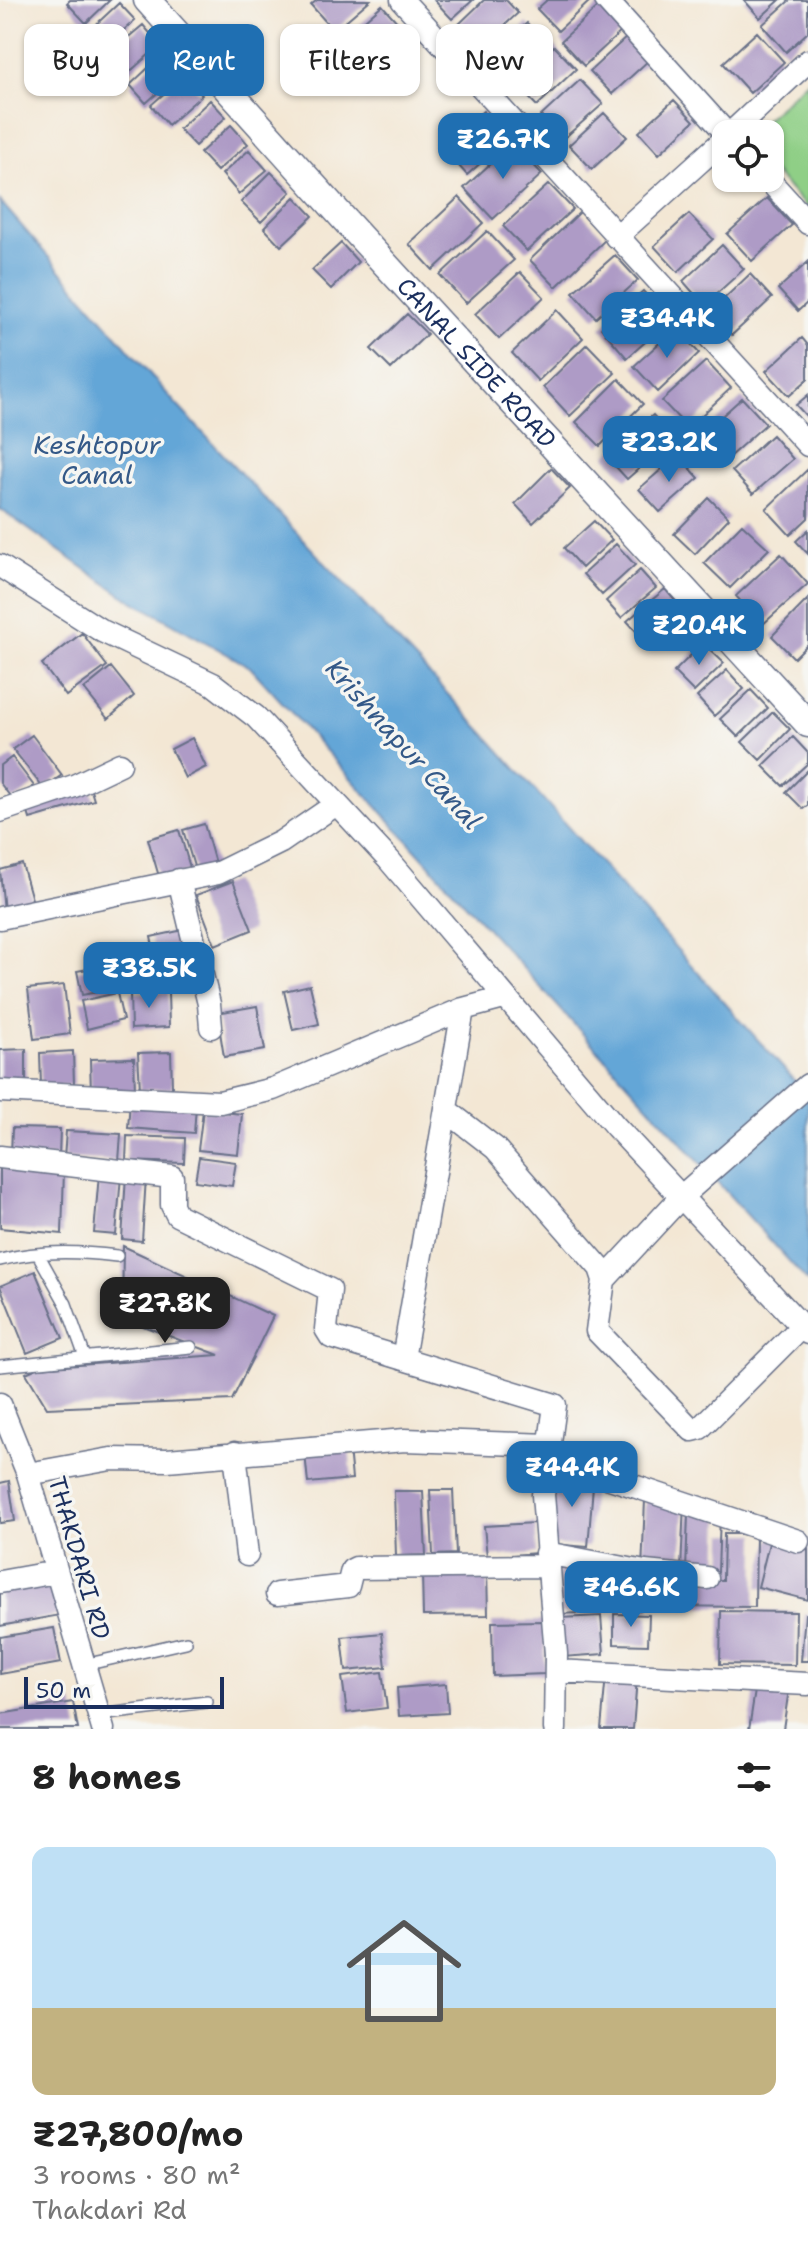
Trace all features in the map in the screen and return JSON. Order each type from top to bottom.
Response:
[{"type":"street","name":"CANAL SIDE ROAD","points":[[147,0],[808,724]]},
{"type":"street","points":[[402,0],[808,445]]},
{"type":"street","points":[[606,0],[714,120]]},
{"type":"street","points":[[744,120],[808,61]]},
{"type":"street","points":[[616,237],[712,150]]},
{"type":"street","points":[[780,192],[808,223]]},
{"type":"street","points":[[0,566],[102,631],[213,684],[256,717],[436,913],[504,998],[805,1329],[700,1428],[692,1430],[597,1331],[604,1280],[600,1268],[535,1190],[495,1148],[446,1110]]},
{"type":"street","points":[[0,811],[74,786],[120,764]]},
{"type":"street","points":[[0,918],[218,873],[245,861],[335,805]]},
{"type":"street","points":[[179,880],[209,1004],[211,1027]]},
{"type":"street","points":[[0,1091],[220,1102],[273,1089],[463,1009],[504,998]]},
{"type":"street","points":[[403,1359],[463,1009]]},
{"type":"street","points":[[604,1280],[682,1196],[808,1085]]},
{"type":"street","points":[[0,1157],[172,1177],[172,1205],[177,1215],[330,1290],[327,1334],[555,1405],[543,1495],[557,1671],[555,1729]]},
{"type":"street","name":"THAKDARI RD","points":[[0,1404],[28,1474],[101,1722]]},
{"type":"street","points":[[28,1474],[111,1459],[167,1460],[405,1440],[549,1451],[798,1541]]},
{"type":"street","points":[[235,1453],[247,1555]]},
{"type":"street","points":[[277,1594],[348,1586],[351,1573],[356,1568],[547,1559],[707,1578]]},
{"type":"street","points":[[0,1582],[56,1572]]},
{"type":"street","points":[[557,1671],[808,1684]]},
{"type":"lane","points":[[38,1254],[66,1304],[85,1357]]},
{"type":"lane","points":[[0,1260],[38,1254],[117,1256]]},
{"type":"lane","points":[[0,1366],[191,1347]]},
{"type":"lane","points":[[84,1665],[186,1642]]},
{"type":"lane","points":[[101,1722],[207,1702]]},
{"type":"green space","points":[[808,80],[808,209],[784,183],[784,120],[765,120]]},
{"type":"water","name":"Keshtopur Canal","points":[[0,201],[176,404],[484,733],[808,1096],[808,1282],[250,667],[122,595],[0,509]]},
{"type":"building","points":[[70,0],[110,0],[86,23],[67,3]]},
{"type":"building","points":[[317,0],[370,0],[342,24],[328,24],[311,5]]},
{"type":"building","points":[[434,0],[473,0],[452,19]]},
{"type":"building","points":[[484,0],[506,0],[518,13],[506,24],[459,24]]},
{"type":"building","points":[[547,0],[591,0],[558,31],[537,9]]},
{"type":"building","points":[[744,0],[780,0],[760,18]]},
{"type":"building","points":[[790,0],[808,0],[808,32],[786,52],[762,25]]},
{"type":"building","points":[[119,3],[135,20],[129,25],[96,24]]},
{"type":"building","points":[[382,5],[399,24],[360,24]]},
{"type":"building","points":[[600,5],[623,30],[584,66],[561,41]]},
{"type":"building","points":[[143,25],[145,27],[145,58],[129,72],[129,37]]},
{"type":"building","points":[[757,32],[784,62],[750,93],[723,63]]},
{"type":"building","points":[[628,36],[649,60],[612,94],[590,71]]},
{"type":"building","points":[[553,47],[576,69],[553,91]]},
{"type":"building","points":[[145,71],[145,96],[154,96],[146,103],[130,85]]},
{"type":"building","points":[[580,80],[603,104],[562,140],[540,117]]},
{"type":"building","points":[[161,96],[201,96],[168,125],[151,105]]},
{"type":"building","points":[[527,96],[548,96],[537,106]]},
{"type":"building","points":[[210,100],[226,117],[195,146],[179,129]]},
{"type":"building","points":[[674,100],[694,121],[659,154],[639,132]]},
{"type":"building","points":[[483,111],[508,139],[467,175],[443,148]]},
{"type":"building","points":[[604,113],[627,137],[592,169],[569,145]]},
{"type":"building","points":[[231,125],[248,144],[217,171],[200,153]]},
{"type":"building","points":[[513,143],[542,174],[493,219],[464,188]]},
{"type":"building","points":[[249,150],[267,170],[239,194],[222,174]]},
{"type":"building","points":[[271,172],[291,192],[261,222],[241,202]]},
{"type":"building","points":[[549,184],[573,209],[527,251],[503,226]]},
{"type":"building","points":[[295,197],[313,216],[281,246],[264,228]]},
{"type":"building","points":[[459,197],[483,223],[433,270],[409,244]]},
{"type":"building","points":[[767,198],[792,225],[752,261],[727,234]]},
{"type":"building","points":[[580,212],[606,239],[556,287],[530,260]]},
{"type":"building","points":[[689,214],[713,239],[678,272],[654,246]]},
{"type":"building","points":[[487,231],[514,260],[466,303],[440,275]]},
{"type":"building","points":[[341,243],[358,262],[331,289],[312,270]]},
{"type":"building","points":[[722,245],[744,269],[704,305],[683,281]]},
{"type":"building","points":[[615,255],[638,280],[596,318],[573,292]]},
{"type":"building","points":[[808,262],[808,302],[798,311],[778,289]]},
{"type":"building","points":[[520,272],[544,297],[499,339],[475,314]]},
{"type":"building","points":[[750,274],[772,298],[732,335],[710,312]]},
{"type":"building","points":[[643,291],[669,321],[627,358],[601,328]]},
{"type":"building","points":[[557,310],[583,338],[538,381],[512,353]]},
{"type":"building","points":[[407,314],[427,334],[391,369],[371,349]]},
{"type":"building","points":[[676,328],[699,353],[658,392],[634,366]]},
{"type":"building","points":[[802,338],[808,345],[808,379],[789,396],[766,371]]},
{"type":"building","points":[[587,344],[615,373],[570,416],[543,387]]},
{"type":"building","points":[[706,361],[731,388],[688,428],[662,401]]},
{"type":"building","points":[[619,379],[643,404],[600,446],[576,422]]},
{"type":"building","points":[[808,395],[808,418],[796,405]]},
{"type":"building","points":[[742,398],[766,424],[720,465],[696,439]]},
{"type":"building","points":[[653,415],[668,432],[660,439],[668,448],[655,460],[652,457],[627,479],[606,456]]},
{"type":"building","points":[[772,435],[793,459],[753,494],[732,471]]},
{"type":"building","points":[[678,455],[699,478],[660,512],[639,489]]},
{"type":"building","points":[[551,468],[570,488],[533,523],[515,504]]},
{"type":"building","points":[[808,469],[808,518],[790,535],[766,509]]},
{"type":"building","points":[[709,498],[729,518],[695,554],[674,534]]},
{"type":"building","points":[[594,521],[612,540],[582,568],[564,548]]},
{"type":"building","points":[[742,524],[769,549],[730,588],[704,563]]},
{"type":"building","points":[[808,530],[808,554],[796,541]]},
{"type":"building","points":[[616,544],[635,565],[602,595],[583,574]]},
{"type":"building","points":[[781,554],[808,584],[762,625],[736,596]]},
{"type":"building","points":[[640,570],[656,588],[621,618],[606,601]]},
{"type":"building","points":[[665,589],[683,610],[646,642],[627,621]]},
{"type":"building","points":[[808,599],[808,644],[794,658],[772,636]]},
{"type":"building","points":[[82,633],[107,666],[66,696],[42,664]]},
{"type":"building","points":[[703,643],[724,663],[694,692],[674,672]]},
{"type":"building","points":[[111,667],[134,696],[108,719],[84,689]]},
{"type":"building","points":[[727,670],[744,689],[714,716],[697,697]]},
{"type":"building","points":[[751,690],[768,708],[738,737],[720,719]]},
{"type":"building","points":[[773,712],[790,729],[760,760],[742,742]]},
{"type":"building","points":[[32,735],[62,775],[43,788],[13,749]]},
{"type":"building","points":[[793,737],[808,753],[808,763],[783,786],[763,766]]},
{"type":"building","points":[[192,738],[206,767],[185,778],[171,749]]},
{"type":"building","points":[[12,757],[34,786],[13,800],[0,783],[0,766]]},
{"type":"building","points":[[808,770],[808,805],[803,809],[786,792]]},
{"type":"building","points":[[89,784],[94,800],[30,819],[25,802]]},
{"type":"building","points":[[204,824],[216,867],[196,873],[183,830]]},
{"type":"building","points":[[179,830],[191,871],[160,880],[148,839]]},
{"type":"building","points":[[22,864],[33,903],[4,911],[0,870]]},
{"type":"building","points":[[233,881],[252,930],[215,945],[196,895]]},
{"type":"building","points":[[188,929],[200,983],[162,991],[151,937]]},
{"type":"building","points":[[114,964],[118,988],[82,995],[77,971]]},
{"type":"building","points":[[64,985],[70,1034],[34,1039],[28,989]]},
{"type":"building","points":[[310,985],[319,1024],[293,1030],[284,991]]},
{"type":"building","points":[[168,992],[169,1027],[131,1029],[130,993]]},
{"type":"building","points":[[117,993],[123,1020],[87,1029],[81,1001]]},
{"type":"building","points":[[257,1006],[265,1050],[224,1057],[217,1013]]},
{"type":"building","points":[[26,1049],[26,1085],[0,1086],[0,1050]]},
{"type":"building","points":[[73,1051],[74,1085],[41,1086],[40,1053]]},
{"type":"building","points":[[171,1052],[172,1088],[140,1090],[138,1053]]},
{"type":"building","points":[[134,1058],[135,1092],[91,1093],[90,1059]]},
{"type":"building","points":[[130,1101],[196,1106],[194,1133],[128,1128]]},
{"type":"building","points":[[203,1110],[242,1114],[238,1154],[198,1150]]},
{"type":"building","points":[[12,1128],[60,1129],[59,1157],[11,1156]]},
{"type":"building","points":[[66,1131],[121,1134],[119,1161],[64,1158]]},
{"type":"building","points":[[127,1136],[185,1138],[184,1163],[126,1161]]},
{"type":"building","points":[[199,1157],[236,1162],[232,1186],[195,1181]]},
{"type":"building","points":[[0,1168],[64,1170],[62,1234],[0,1228]]},
{"type":"building","points":[[99,1174],[121,1176],[116,1235],[94,1233]]},
{"type":"building","points":[[126,1176],[146,1177],[142,1241],[122,1239]]},
{"type":"building","points":[[123,1246],[273,1316],[232,1400],[47,1408],[26,1373],[37,1368],[219,1355],[122,1318]]},
{"type":"building","points":[[35,1271],[63,1338],[27,1353],[0,1286]]},
{"type":"building","points":[[349,1448],[352,1479],[308,1483],[305,1453]]},
{"type":"building","points":[[556,1470],[594,1474],[588,1547],[550,1544]]},
{"type":"building","points":[[9,1481],[15,1521],[0,1523],[0,1483]]},
{"type":"building","points":[[430,1490],[453,1490],[456,1554],[433,1555]]},
{"type":"building","points":[[394,1491],[423,1491],[426,1555],[396,1556]]},
{"type":"building","points":[[645,1500],[684,1502],[681,1571],[642,1570]]},
{"type":"building","points":[[688,1514],[720,1515],[718,1572],[686,1571]]},
{"type":"building","points":[[535,1523],[537,1553],[487,1557],[484,1526]]},
{"type":"building","points":[[724,1534],[756,1534],[755,1607],[658,1606],[659,1579],[723,1580]]},
{"type":"building","points":[[770,1539],[808,1548],[808,1600],[758,1587]]},
{"type":"building","points":[[598,1565],[600,1612],[560,1614],[558,1567]]},
{"type":"building","points":[[487,1571],[488,1615],[423,1616],[422,1572]]},
{"type":"building","points":[[614,1574],[650,1574],[650,1610],[615,1610]]},
{"type":"building","points":[[55,1582],[60,1615],[0,1626],[0,1591]]},
{"type":"building","points":[[721,1611],[796,1612],[795,1665],[720,1664]]},
{"type":"building","points":[[614,1614],[649,1615],[648,1645],[614,1644]]},
{"type":"building","points":[[805,1614],[808,1615],[808,1661],[801,1661]]},
{"type":"building","points":[[601,1616],[604,1654],[562,1657],[560,1618]]},
{"type":"building","points":[[544,1621],[545,1674],[493,1676],[492,1622]]},
{"type":"building","points":[[54,1628],[61,1663],[0,1674],[0,1637]]},
{"type":"building","points":[[382,1633],[386,1667],[346,1671],[342,1637]]},
{"type":"building","points":[[382,1672],[387,1708],[347,1713],[342,1677]]},
{"type":"building","points":[[606,1675],[637,1678],[633,1729],[601,1729]]},
{"type":"building","points":[[446,1684],[448,1713],[399,1716],[397,1688]]},
{"type":"building","points":[[756,1684],[789,1689],[783,1729],[749,1729]]},
{"type":"building","points":[[73,1702],[78,1729],[0,1729],[0,1714]]},
{"type":"water label","name":"Krishnapur Canal","points":[[404,744]]}]
